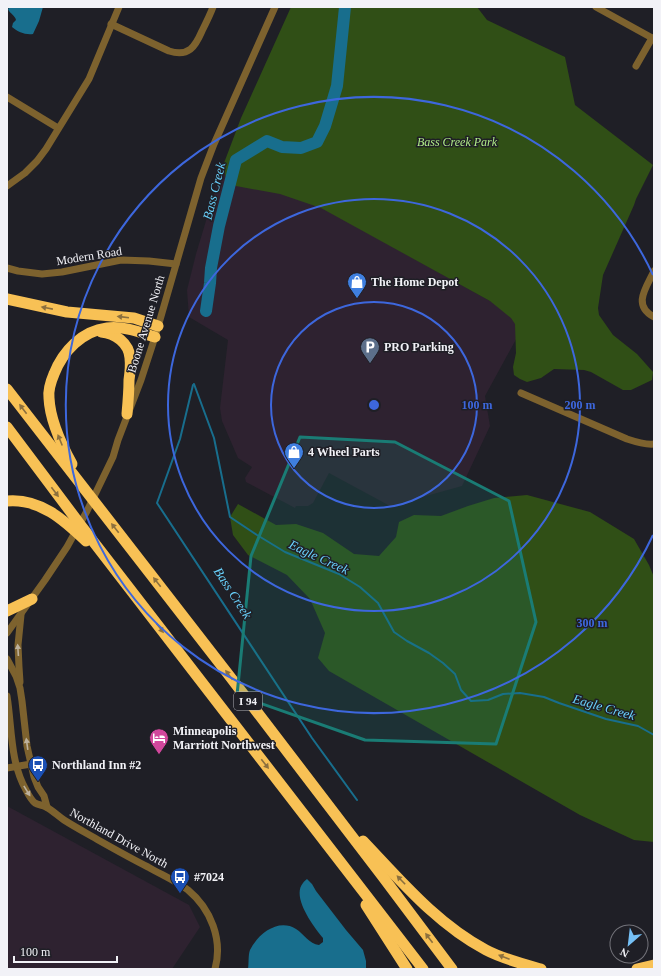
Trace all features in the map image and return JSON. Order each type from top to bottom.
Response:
[{"type":"highway","points":[[7,299],[67,312],[134,318],[157,331]]},
{"type":"highway","points":[[92,499],[75,470],[60,439],[51,412],[49,392],[52,378],[60,359],[70,347],[77,341],[94,332],[106,328],[157,331]]},
{"type":"highway","points":[[94,332],[103,332],[113,335],[124,343],[129,352],[130,365],[127,414]]},
{"type":"highway","name":"I 94","points":[[7,389],[384,877],[452,969]]},
{"type":"highway","name":"I 94","points":[[7,427],[423,969]]},
{"type":"highway","points":[[7,501],[17,500],[37,505],[50,511],[67,523],[99,553],[136,597]]},
{"type":"highway","points":[[7,611],[32,599]]},
{"type":"highway","points":[[320,796],[420,900],[446,923],[465,937],[487,950],[508,959],[541,969]]},
{"type":"highway","points":[[327,844],[406,969]]},
{"type":"highway","points":[[637,969],[654,965]]},
{"type":"street","points":[[7,186],[25,173],[46,149],[88,79],[119,7]]},
{"type":"street","points":[[111,24],[169,51],[182,53],[194,47],[213,7]]},
{"type":"street","name":"Boone Avenue North","points":[[7,633],[67,547],[87,511],[112,457],[141,380],[157,331],[201,178],[214,144],[275,7]]},
{"type":"street","points":[[596,7],[653,38],[636,66]]},
{"type":"street","points":[[7,97],[58,128]]},
{"type":"street","name":"Modern Road","points":[[7,268],[42,274],[62,272],[121,260],[176,264]]},
{"type":"street","points":[[654,271],[642,300],[642,306],[645,311],[654,317]]},
{"type":"street","points":[[521,393],[637,443],[654,444]]},
{"type":"street","points":[[22,613],[18,645],[20,688],[27,746],[34,778],[44,796],[47,807]]},
{"type":"street","points":[[7,659],[16,676],[20,688]]},
{"type":"street","name":"Northland Drive North","points":[[7,696],[16,767],[21,781],[35,803],[47,807],[70,824],[178,884],[195,896],[206,910],[215,929],[218,948],[215,969]]},
{"type":"street","points":[[7,768],[31,764]]},
{"type":"highlighted area","points":[[300,437],[395,442],[509,501],[536,622],[496,744],[365,740],[237,695],[251,556]]},
{"type":"shaded area","points":[[221,171],[276,182],[526,321],[485,396],[490,426],[462,486],[390,506],[329,473],[313,503],[308,506],[296,506],[295,508],[246,482],[245,478],[252,467],[238,458],[222,421],[220,408],[228,340],[189,317],[187,290],[196,254]]},
{"type":"shaded area","points":[[7,806],[189,905],[200,927],[172,969],[7,969]]},
{"type":"green space","name":"Bass Creek Park","points":[[291,7],[477,7],[487,20],[565,57],[575,105],[653,165],[636,199],[603,275],[598,308],[599,315],[613,335],[637,354],[653,372],[652,380],[631,390],[623,390],[591,372],[584,370],[554,369],[541,378],[527,382],[520,379],[514,375],[513,367],[516,353],[515,324],[511,318],[490,301],[321,208],[280,194],[236,186],[227,180],[224,172],[221,171],[241,118]]},
{"type":"green space","points":[[527,495],[590,512],[634,539],[654,577],[654,842],[634,840],[580,815],[329,671],[318,658],[325,633],[310,599],[287,575],[248,555],[233,535],[230,517],[238,504],[276,525],[296,524],[323,533],[354,554],[379,556],[396,537],[399,522],[414,515],[441,516],[494,498]]},
{"type":"water","points":[[12,7],[43,7],[33,34],[22,33],[12,27],[16,20],[8,9]]},
{"type":"water","points":[[307,879],[363,950],[366,961],[366,969],[248,969],[250,950],[258,938],[269,929],[282,925],[289,926],[299,931],[312,943],[319,945],[323,942],[323,938],[314,927],[302,904],[300,889],[303,882]]},
{"type":"waterway","name":"Bass Creek","points":[[206,311],[211,268],[219,226],[236,160],[267,141],[282,147],[301,148],[317,142],[325,126],[337,86],[345,7]]},
{"type":"waterway","name":"Eagle Creek","points":[[194,384],[214,438],[230,517],[285,552],[339,574],[360,587],[378,603],[394,632],[429,653],[455,674],[461,690],[471,701],[488,700],[503,694],[520,693],[544,697],[606,719],[638,726],[654,735]]},
{"type":"waterway","name":"Bass Creek","points":[[193,385],[180,439],[157,503],[312,738],[357,800]]},
{"type":"place","name":"The Home Depot","points":[[357,299]]},
{"type":"place","name":"PRO Parking","points":[[370,364]]},
{"type":"place","name":"4 Wheel Parts","points":[[294,469]]},
{"type":"place","name":"Minneapolis Marriott Northwest","points":[[159,755]]},
{"type":"place","name":"Northland Inn #2","points":[[38,782]]},
{"type":"place","name":"#7024","points":[[180,894]]}]
